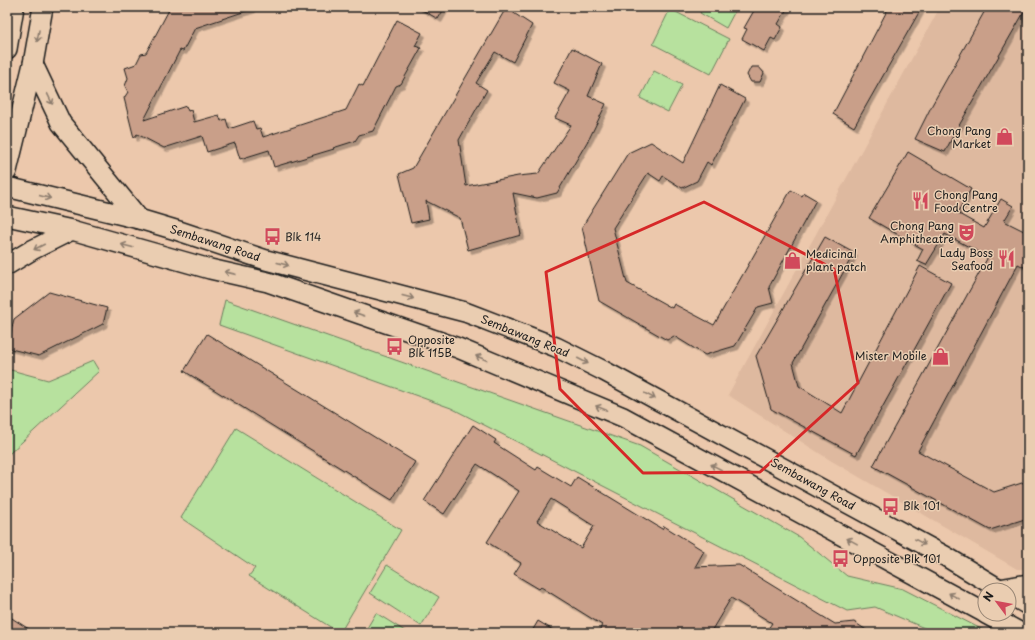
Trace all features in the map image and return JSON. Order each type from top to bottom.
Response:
[{"type":"main road","points":[[7,49],[14,7]]},
{"type":"main road","points":[[7,171],[33,64],[43,7]]},
{"type":"main road","points":[[33,64],[61,123],[139,219]]},
{"type":"main road","name":"Sembawang Road","points":[[7,187],[139,219],[266,260],[465,312],[556,347],[604,371],[939,553],[988,582]]},
{"type":"main road","name":"Sembawang Road","points":[[7,216],[72,230],[210,269],[268,282],[458,348],[623,417],[977,609]]},
{"type":"main road","points":[[7,265],[32,250],[72,230]]},
{"type":"main road","points":[[1017,587],[1028,584]]},
{"type":"main road","name":"Sembawang Road","points":[[1017,599],[1028,605]]},
{"type":"main road","name":"Sembawang Road","points":[[1001,622],[1021,633]]},
{"type":"highlighted area","points":[[704,202],[834,269],[858,383],[760,472],[643,473],[560,389],[546,272]]},
{"type":"shaded area","points":[[940,7],[1028,7],[1028,569],[1017,569],[830,460],[728,395]]},
{"type":"green space","points":[[703,7],[728,7],[735,11],[726,28],[700,13]]},
{"type":"green space","points":[[670,9],[729,39],[711,74],[653,44]]},
{"type":"green space","points":[[654,71],[682,85],[668,112],[640,98]]},
{"type":"green space","points":[[225,300],[640,446],[799,537],[847,576],[903,589],[989,633],[936,633],[875,607],[847,611],[451,408],[219,325]]},
{"type":"green space","points":[[93,361],[99,371],[7,457],[7,369],[48,380]]},
{"type":"green space","points":[[236,428],[401,530],[340,633],[249,576],[255,568],[181,518]]},
{"type":"green space","points":[[387,565],[439,597],[421,626],[370,593]]},
{"type":"green space","points":[[376,613],[408,633],[364,633]]},
{"type":"building","points":[[252,7],[252,9],[195,28],[183,51],[180,50],[144,120],[186,106],[188,111],[191,110],[194,122],[219,115],[221,121],[226,119],[229,129],[253,121],[256,129],[260,128],[263,137],[346,110],[359,84],[363,86],[397,20],[422,33],[415,46],[421,48],[401,84],[396,86],[373,131],[359,135],[355,141],[333,148],[334,149],[274,167],[269,150],[240,159],[235,143],[207,152],[202,136],[164,148],[137,134],[134,138],[124,98],[128,92],[125,86],[128,78],[125,68],[136,64],[141,54],[146,53],[170,8]]},
{"type":"building","points":[[417,7],[445,7],[438,19]]},
{"type":"building","points":[[756,7],[788,7],[778,24],[782,27],[775,40],[771,38],[764,51],[742,39],[747,29],[744,28]]},
{"type":"building","points":[[889,7],[922,7],[854,127],[833,114]]},
{"type":"building","points":[[987,7],[1027,7],[945,152],[915,139],[932,105]]},
{"type":"building","points":[[506,8],[532,25],[513,62],[495,52],[476,83],[487,90],[459,140],[466,186],[518,176],[538,174],[571,125],[555,118],[570,91],[554,83],[572,48],[602,64],[588,96],[606,104],[590,137],[557,193],[537,198],[513,193],[521,235],[468,250],[460,218],[426,201],[429,219],[411,223],[399,174],[413,168]]},
{"type":"building","points":[[751,67],[759,67],[764,73],[760,82],[751,82],[747,75]]},
{"type":"building","points":[[720,85],[745,99],[711,165],[707,162],[697,181],[682,188],[663,176],[660,181],[648,173],[613,228],[627,283],[672,308],[674,304],[714,325],[791,190],[802,196],[804,193],[816,200],[769,287],[773,303],[758,307],[735,346],[705,355],[674,336],[667,340],[599,301],[582,227],[628,153],[651,142],[683,163]]},
{"type":"building","points":[[908,152],[971,189],[957,213],[984,228],[1001,199],[1013,206],[1004,221],[1028,233],[1028,269],[1018,264],[918,451],[994,492],[1028,481],[1028,518],[990,530],[873,466],[988,257],[945,234],[926,265],[917,261],[923,249],[869,218]]},
{"type":"building","points":[[825,237],[854,253],[793,363],[799,386],[842,413],[920,266],[951,283],[856,455],[771,409],[756,356]]},
{"type":"building","points":[[49,292],[107,308],[103,324],[39,356],[7,348],[14,319]]},
{"type":"building","points":[[207,334],[415,462],[392,500],[184,371]]},
{"type":"building","points":[[473,425],[496,440],[494,443],[536,470],[538,467],[571,487],[577,477],[662,529],[664,526],[704,551],[695,567],[739,565],[835,624],[854,622],[871,633],[765,633],[772,623],[731,598],[710,633],[606,633],[600,629],[602,625],[541,587],[539,589],[514,574],[521,563],[487,542],[519,491],[477,464],[444,514],[424,501]],"holes":[[[551,499],[594,526],[581,548],[537,521]]]},
{"type":"building","points":[[7,615],[35,633],[7,633]]},
{"type":"building","points":[[538,621],[558,633],[531,633]]},
{"type":"place","name":"Chong Pang Market","points":[[1004,137]]},
{"type":"place","name":"Chong Pang Food Centre","points":[[921,201]]},
{"type":"place","name":"Chong Pang Amphitheatre","points":[[967,232]]},
{"type":"place","name":"Blk 114","points":[[272,237]]},
{"type":"place","name":"Lady Boss Seafood","points":[[1006,259]]},
{"type":"place","name":"Medicinal plant patch","points":[[793,260]]},
{"type":"place","name":"Opposite Blk 115B","points":[[395,346]]},
{"type":"place","name":"Mister Mobile","points":[[940,356]]},
{"type":"place","name":"Blk 101","points":[[890,506]]},
{"type":"place","name":"Opposite Blk 101","points":[[840,559]]}]
